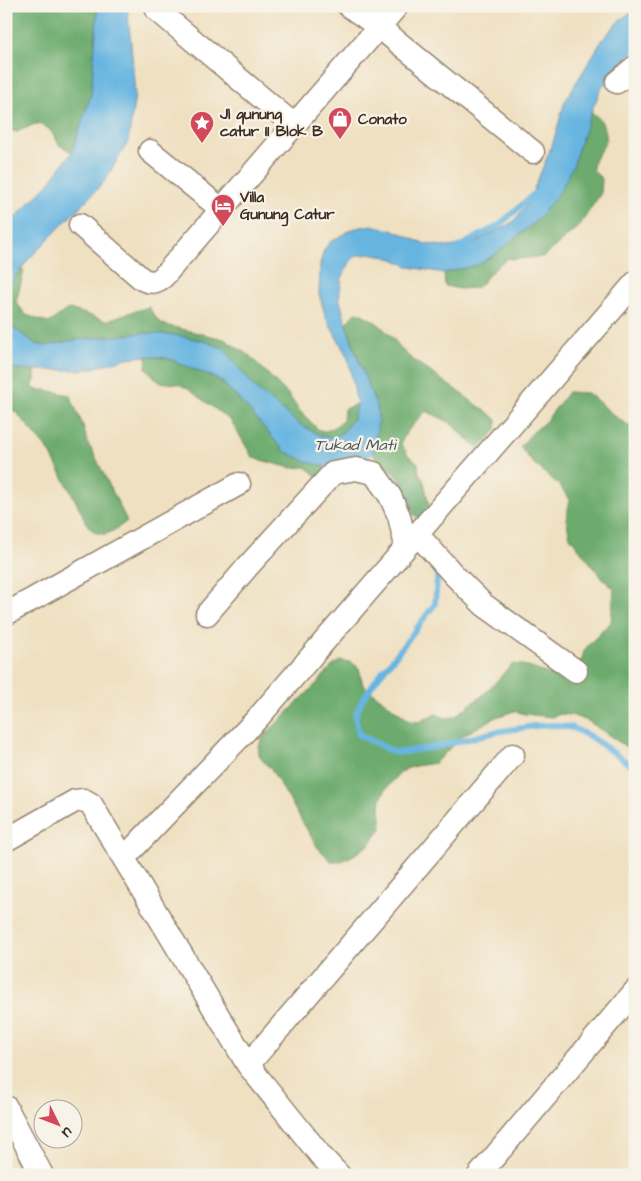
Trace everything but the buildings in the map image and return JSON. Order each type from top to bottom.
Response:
[{"type":"street","points":[[350,6],[379,27],[533,152]]},
{"type":"street","points":[[80,225],[142,279],[149,282],[157,282],[397,6]]},
{"type":"street","points":[[157,10],[294,125]]},
{"type":"street","points":[[617,82],[635,67]]},
{"type":"street","points":[[150,151],[222,209]]},
{"type":"street","points":[[124,858],[257,719],[635,283]]},
{"type":"street","points":[[207,614],[333,473],[356,469],[374,473],[390,496],[411,540],[454,575],[484,605],[576,671]]},
{"type":"street","points":[[6,614],[239,484]]},
{"type":"street","points":[[248,1065],[513,755]]},
{"type":"street","points":[[6,840],[76,801],[84,800],[92,804],[248,1065],[321,1156],[339,1175]]},
{"type":"street","points":[[479,1175],[635,991]]},
{"type":"street","points":[[6,1107],[42,1175]]},
{"type":"green space","points":[[6,6],[98,6],[91,96],[72,152],[59,145],[49,129],[41,124],[35,124],[17,132],[6,129]]},
{"type":"green space","points":[[591,112],[601,121],[606,136],[604,146],[593,164],[593,170],[602,179],[601,193],[579,226],[543,257],[508,258],[475,288],[460,289],[445,286],[444,273],[477,265],[574,164]]},
{"type":"green space","points":[[21,269],[24,271],[16,302],[26,315],[49,323],[70,309],[107,321],[149,307],[160,323],[224,339],[250,356],[288,394],[298,409],[319,430],[326,431],[336,426],[343,420],[344,409],[357,404],[353,419],[342,433],[333,437],[323,437],[299,424],[255,388],[223,348],[204,341],[175,335],[146,333],[75,340],[45,346],[36,344],[6,323],[6,294]]},
{"type":"green space","points":[[358,312],[382,327],[408,356],[497,420],[496,430],[480,448],[475,446],[449,422],[426,411],[408,431],[401,444],[408,455],[418,463],[419,473],[424,481],[430,510],[422,517],[417,517],[413,514],[411,500],[398,477],[378,460],[373,453],[378,414],[346,324]]},
{"type":"green space","points":[[147,356],[167,358],[223,383],[284,450],[325,466],[320,482],[314,473],[306,467],[291,468],[253,458],[231,421],[187,388],[178,384],[159,382],[146,368]]},
{"type":"green space","points":[[6,368],[35,370],[35,380],[32,387],[37,390],[70,395],[83,426],[88,444],[127,521],[125,523],[104,534],[95,532],[88,526],[49,451],[16,412],[6,409]]},
{"type":"green space","points":[[568,392],[588,393],[616,417],[631,427],[635,427],[635,753],[588,721],[571,715],[561,714],[552,717],[524,714],[515,711],[496,717],[462,736],[435,763],[415,766],[406,769],[398,775],[385,790],[381,799],[382,828],[369,845],[342,861],[331,861],[318,848],[271,769],[261,758],[259,747],[263,737],[333,665],[341,661],[351,662],[359,668],[363,685],[410,721],[420,722],[436,714],[445,718],[454,717],[484,694],[513,664],[523,665],[551,675],[582,660],[584,651],[590,643],[611,622],[614,589],[601,577],[570,537],[566,519],[570,500],[559,485],[531,461],[520,447],[546,421]]},
{"type":"water","points":[[98,6],[127,6],[135,95],[128,142],[104,182],[29,259],[15,277],[6,294],[6,227],[49,183],[72,152],[91,95]]},
{"type":"water","name":"Tukad Mati","points":[[635,9],[635,50],[601,89],[591,112],[574,164],[557,196],[535,222],[491,257],[477,265],[444,273],[410,267],[393,259],[375,254],[357,255],[350,262],[342,278],[339,297],[346,324],[378,414],[373,453],[360,466],[325,466],[307,462],[284,451],[223,383],[167,358],[147,356],[127,358],[81,370],[6,368],[6,323],[36,344],[45,346],[75,340],[146,333],[175,335],[204,341],[223,348],[255,388],[299,424],[323,437],[333,437],[342,433],[353,419],[357,404],[348,358],[326,318],[319,294],[320,264],[324,250],[330,242],[352,229],[371,225],[399,232],[421,243],[448,247],[474,243],[513,222],[528,203],[553,143],[565,101],[603,39],[618,22]]},
{"type":"waterway","points":[[457,248],[498,226],[534,194]]},
{"type":"waterway","points":[[388,474],[407,498],[408,515]]},
{"type":"waterway","points":[[438,566],[435,604],[362,700],[355,716],[359,735],[396,753],[436,747],[495,732],[554,725],[573,728],[591,737],[635,768]]},
{"type":"place","name":"Conato","points":[[340,140]]},
{"type":"place","name":"Jl gunung catur II Blok B","points":[[202,144]]},
{"type":"place","name":"Villa Gunung Catur","points":[[223,227]]}]
